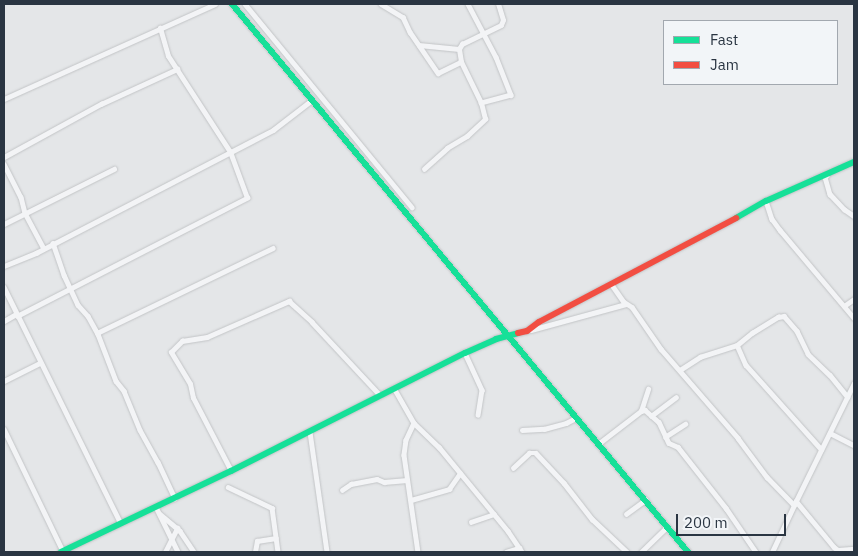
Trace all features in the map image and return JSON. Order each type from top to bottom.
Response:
[{"type":"street","points":[[4,99],[215,4]]},
{"type":"street","points":[[381,4],[403,17],[438,73],[461,62]]},
{"type":"street","points":[[468,4],[496,57],[511,95],[481,103]]},
{"type":"street","points":[[424,169],[447,148],[467,136],[485,119],[481,103],[461,62],[459,49],[462,44],[502,23],[498,4]]},
{"type":"street","points":[[239,5],[312,100],[688,552]]},
{"type":"street","points":[[239,5],[412,207]]},
{"type":"street","points":[[4,321],[247,198],[230,152],[168,56],[160,28]]},
{"type":"street","points":[[419,44],[459,49]]},
{"type":"street","points":[[4,157],[101,104],[177,69]]},
{"type":"street","points":[[4,266],[44,248],[273,130],[312,100]]},
{"type":"street","points":[[527,331],[539,322],[612,285],[766,201],[827,176],[854,162]]},
{"type":"street","points":[[4,164],[21,197],[24,214],[44,248]]},
{"type":"street","points":[[4,224],[114,169]]},
{"type":"street","points":[[827,176],[825,177],[830,194],[844,209],[854,216]]},
{"type":"street","points":[[766,201],[772,219],[780,230],[822,276],[854,318]]},
{"type":"street","points":[[53,243],[64,275],[78,304],[88,316],[97,333],[116,381],[124,392],[140,430],[175,498]]},
{"type":"street","points":[[97,333],[273,248]]},
{"type":"street","points":[[612,285],[626,304],[632,307],[660,349],[738,438],[767,477],[795,503],[834,547],[842,551],[854,548]]},
{"type":"street","points":[[4,287],[120,522]]},
{"type":"street","points":[[844,306],[854,299]]},
{"type":"street","points":[[231,471],[193,398],[190,384],[171,352],[182,341],[207,337],[289,301],[312,322],[380,395]]},
{"type":"street","points":[[4,429],[62,552],[120,522],[231,471],[496,338],[510,336],[626,304]]},
{"type":"street","points":[[680,370],[700,357],[719,349],[737,345],[779,316],[784,316],[797,331],[808,354],[827,371],[848,397]]},
{"type":"street","points":[[737,345],[746,365],[821,449]]},
{"type":"street","points":[[465,353],[482,390],[478,415]]},
{"type":"street","points":[[4,381],[40,363]]},
{"type":"street","points":[[772,552],[854,383]]},
{"type":"street","points":[[394,388],[414,423],[439,447],[494,514],[520,550],[506,552]]},
{"type":"street","points":[[598,444],[641,411],[648,389]]},
{"type":"street","points":[[651,416],[676,397]]},
{"type":"street","points":[[641,411],[645,410],[659,422],[665,438],[669,443],[682,451],[740,525],[756,552]]},
{"type":"street","points":[[522,430],[544,429],[576,418]]},
{"type":"street","points":[[414,423],[406,440],[404,455],[418,552]]},
{"type":"street","points":[[665,438],[685,424]]},
{"type":"street","points":[[310,432],[326,552]]},
{"type":"street","points":[[830,433],[854,445]]},
{"type":"street","points":[[513,468],[529,453],[536,453],[559,477],[592,520],[627,552]]},
{"type":"street","points":[[411,500],[449,489],[460,473]]},
{"type":"street","points":[[342,490],[350,484],[377,479],[384,482],[407,480]]},
{"type":"street","points":[[228,487],[271,506],[278,552]]},
{"type":"street","points":[[626,514],[645,500]]},
{"type":"street","points":[[156,507],[178,552]]},
{"type":"street","points":[[160,514],[177,528],[194,552]]},
{"type":"street","points":[[471,522],[494,514]]},
{"type":"street","points":[[641,552],[667,527]]},
{"type":"street","points":[[164,552],[177,528]]},
{"type":"street","points":[[255,552],[257,541],[276,538]]},
{"type":"traffic: fast","points":[[232,4],[688,552]]},
{"type":"traffic: fast","points":[[736,218],[766,201],[854,162]]},
{"type":"traffic: fast","points":[[61,552],[231,471],[465,353],[496,339],[518,333]]},
{"type":"traffic: jam","points":[[518,333],[527,331],[539,322],[736,218]]}]
